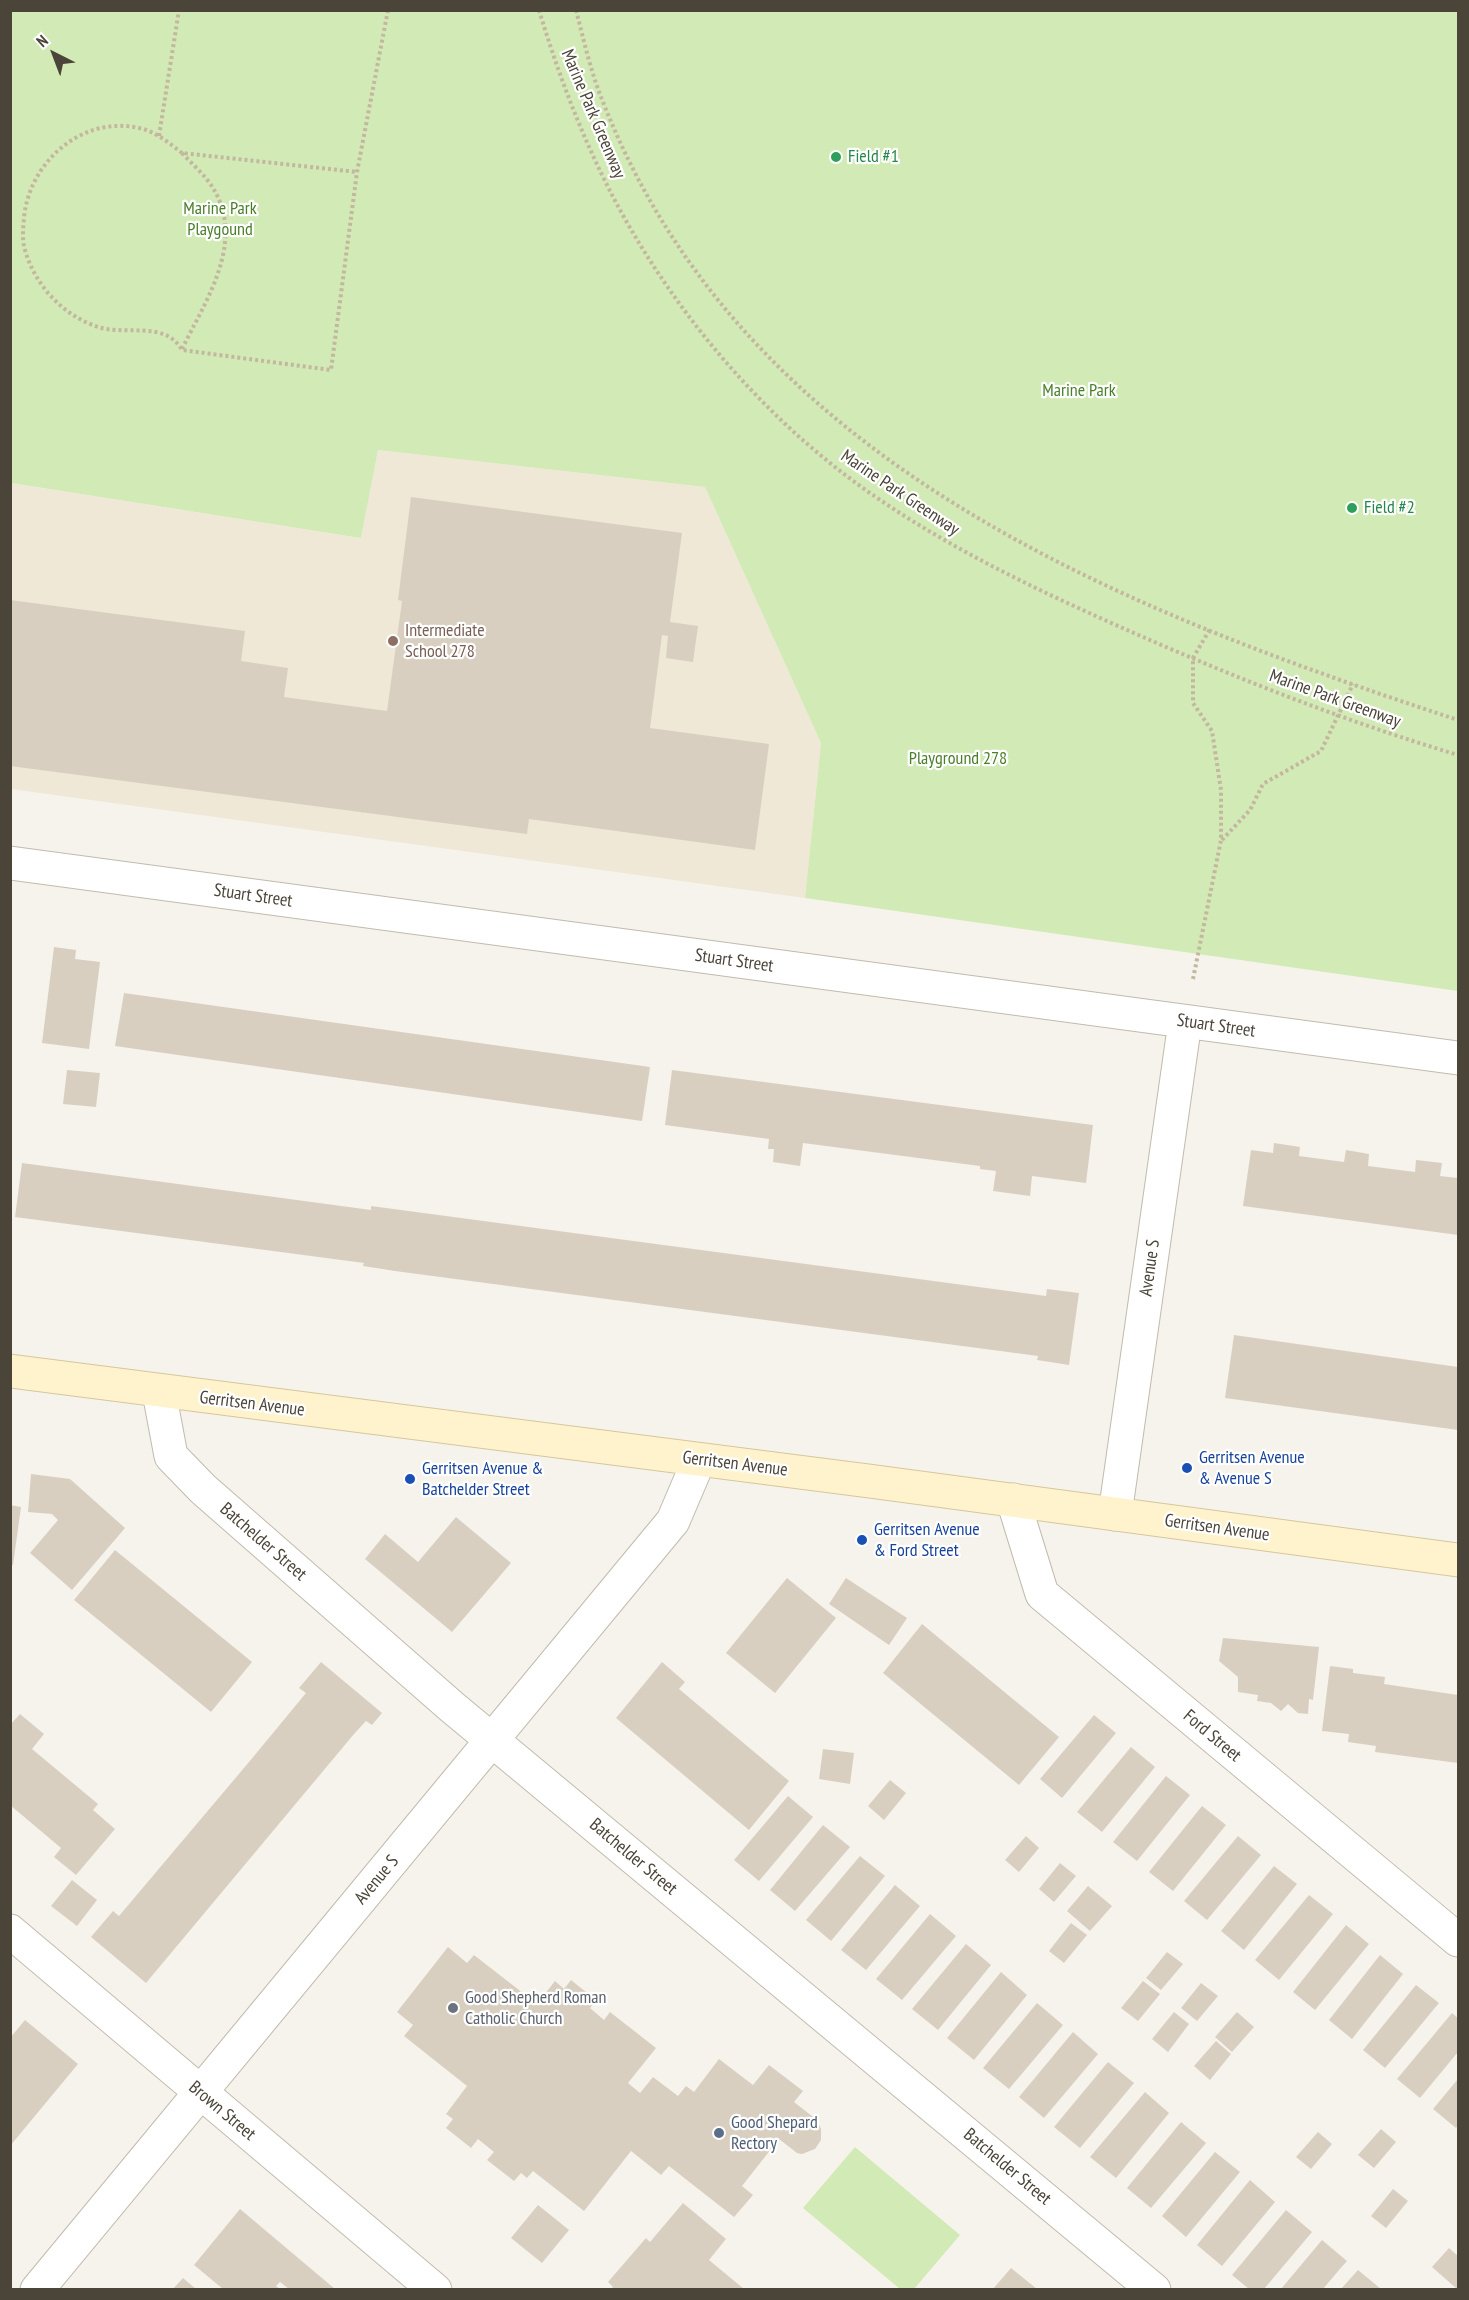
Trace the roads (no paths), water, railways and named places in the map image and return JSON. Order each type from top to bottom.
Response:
[{"type":"main road","name":"Gerritsen Avenue","points":[[10,1371],[159,1392],[1013,1500],[1458,1560]]},
{"type":"street","name":"Stuart Street","points":[[10,863],[1458,1058]]},
{"type":"street","name":"Avenue S","points":[[1114,1514],[1185,1022]]},
{"type":"street","name":"Batchelder Street","points":[[159,1392],[171,1456],[203,1489],[493,1741],[1154,2289]]},
{"type":"street","name":"Avenue S","points":[[37,2289],[673,1521],[699,1460]]},
{"type":"street","name":"Ford Street","points":[[1013,1500],[1042,1594],[1458,1940]]},
{"type":"street","name":"Brown Street","points":[[10,1931],[435,2289]]},
{"type":"place","name":"Field #1","points":[[836,157]]},
{"type":"place","name":"Field #2","points":[[1352,508]]},
{"type":"place","name":"Intermediate School 278","points":[[393,641]]},
{"type":"place","name":"Gerritsen Avenue & Avenue S","points":[[1187,1468]]},
{"type":"place","name":"Gerritsen Avenue & Batchelder Street","points":[[410,1479]]},
{"type":"place","name":"Gerritsen Avenue & Ford Street","points":[[862,1540]]},
{"type":"place","name":"Good Shepherd Roman Catholic Church","points":[[453,2008]]},
{"type":"place","name":"Good Shepard Rectory","points":[[719,2133]]},
{"type":"park label","name":"Marine Park Playgound","points":[[220,219]]},
{"type":"park label","name":"Marine Park","points":[[1079,391]]},
{"type":"park label","name":"Playground 278","points":[[958,759]]}]
